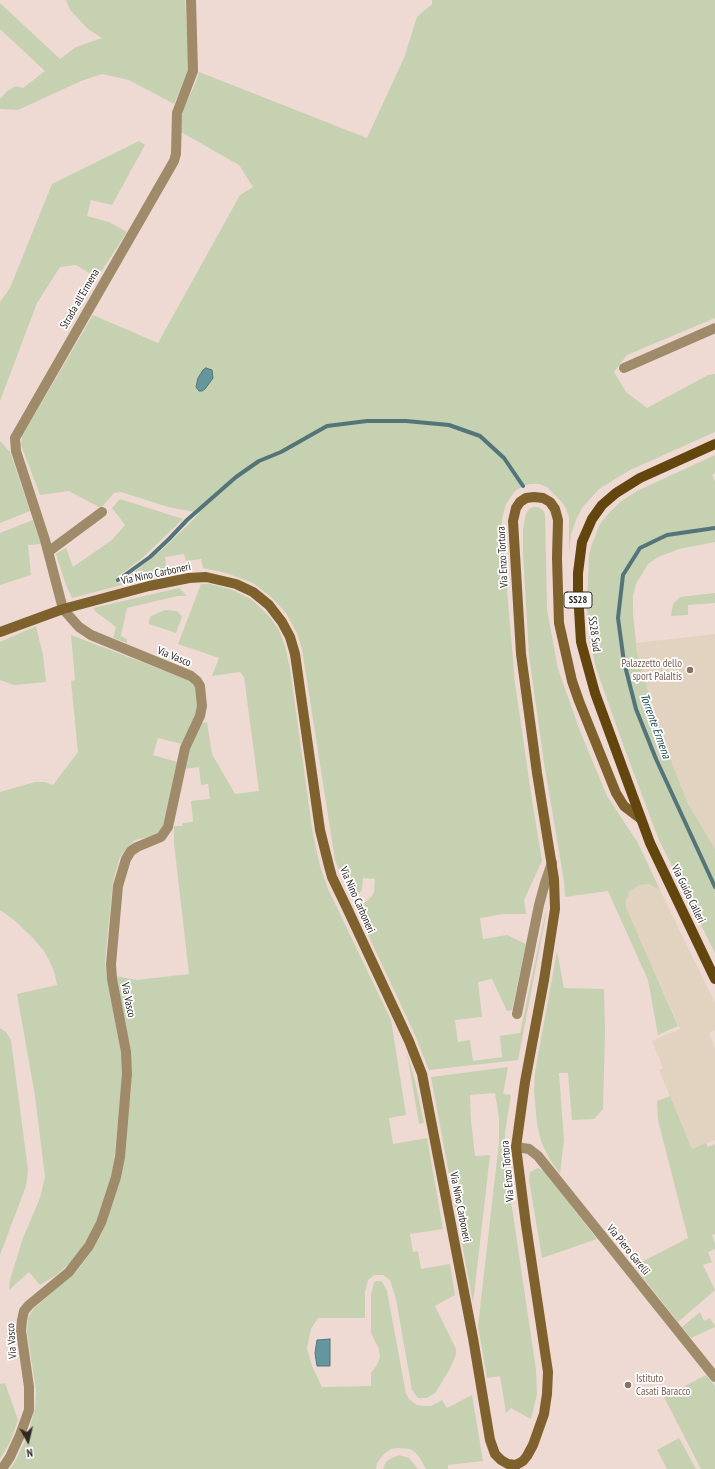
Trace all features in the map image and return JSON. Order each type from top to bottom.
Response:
[{"type":"main road","name":"SS28 Sud","points":[[641,820],[592,685],[581,642],[578,611],[578,580],[582,542],[592,518],[602,504],[616,493],[640,478],[715,444]]},
{"type":"main road","name":"Via Enzo Tortora","points":[[515,1467],[523,1461],[533,1445],[544,1414],[548,1384],[516,1147],[524,1082],[554,923],[556,896],[521,654],[513,522],[516,508],[520,502],[526,498],[543,498],[550,502],[556,509],[558,520],[557,558],[559,623],[572,681],[616,793],[624,806],[641,820]]},
{"type":"main road","name":"Via Nino Carboneri","points":[[0,632],[64,609],[149,586],[189,578],[206,577],[236,584],[253,592],[273,609],[288,632],[294,649],[320,830],[328,866],[409,1040],[422,1074],[473,1338],[490,1440],[495,1454],[501,1460],[515,1467]]},
{"type":"main road","name":"Via Guido Calleri","points":[[641,820],[653,849],[715,978]]},
{"type":"street","name":"Strada all'Ermena","points":[[64,609],[48,552],[16,451],[15,438],[174,160],[176,154],[178,113],[193,71],[191,0]]},
{"type":"street","points":[[624,368],[715,328]]},
{"type":"street","points":[[48,552],[102,512]]},
{"type":"street","name":"Via Vasco","points":[[2,1469],[10,1457],[29,1410],[29,1387],[21,1331],[24,1311],[29,1305],[73,1268],[89,1246],[101,1223],[118,1165],[127,1088],[126,1052],[112,979],[111,964],[118,886],[131,850],[161,837],[168,827],[185,748],[202,709],[200,686],[191,676],[96,638],[79,626],[64,609]]},
{"type":"street","points":[[517,1014],[544,883],[552,863]]},
{"type":"street","name":"Via Piero Garelli","points":[[516,1147],[529,1149],[538,1156],[715,1377]]},
{"type":"shaded area","points":[[715,634],[715,849],[687,802],[657,723],[637,652],[636,643]]},
{"type":"shaded area","points":[[649,884],[660,890],[715,1003],[715,1030],[709,1033],[715,1048],[715,1140],[692,1149],[659,1070],[663,1068],[652,1041],[680,1029],[626,907],[627,896],[634,887]]},
{"type":"green space","points":[[66,0],[185,0],[189,67],[188,74],[174,104],[129,80],[102,74],[81,81],[18,110],[0,109],[0,99],[7,91],[16,86],[23,88],[45,71],[0,29],[0,3],[60,59],[76,47],[102,38],[88,29],[70,10]]},
{"type":"green space","points":[[432,0],[715,0],[715,318],[627,355],[614,372],[626,392],[647,408],[708,375],[715,374],[715,432],[630,470],[599,489],[582,508],[576,520],[571,535],[569,552],[569,517],[562,502],[547,487],[539,484],[523,486],[515,491],[506,504],[502,519],[502,532],[515,683],[542,861],[524,900],[526,914],[504,914],[480,918],[483,939],[507,935],[526,944],[512,1010],[507,1011],[492,979],[478,982],[482,1017],[455,1020],[458,1042],[470,1040],[473,1061],[502,1057],[500,1036],[520,1033],[547,906],[518,1060],[429,1070],[415,1035],[355,907],[362,905],[371,897],[374,892],[375,879],[363,878],[362,890],[357,896],[351,899],[335,860],[302,649],[297,633],[286,613],[271,597],[253,583],[226,573],[203,568],[201,559],[186,561],[184,554],[165,557],[167,573],[72,598],[56,554],[66,548],[73,567],[112,540],[125,525],[112,508],[120,499],[183,519],[141,559],[117,577],[119,584],[163,549],[200,513],[168,507],[121,492],[114,493],[101,508],[69,491],[40,495],[21,445],[22,436],[93,315],[158,343],[240,195],[253,187],[239,165],[181,132],[184,107],[199,72],[367,138],[404,58],[417,17],[432,4]]},
{"type":"green space","points":[[139,141],[145,145],[112,205],[91,200],[87,216],[109,222],[127,232],[97,278],[76,265],[60,267],[37,303],[0,401],[0,302],[10,288],[52,184]]},
{"type":"green space","points":[[0,441],[10,452],[30,511],[0,523]]},
{"type":"green space","points":[[715,455],[715,473],[712,475],[715,482],[715,542],[679,549],[658,557],[648,564],[636,584],[633,596],[633,613],[637,652],[657,723],[687,802],[715,849],[715,953],[659,840],[625,750],[596,668],[590,642],[587,608],[589,555],[600,524],[609,513],[620,502],[637,491]]},
{"type":"green space","points":[[538,507],[543,510],[545,515],[547,609],[558,669],[580,731],[607,796],[638,843],[660,890],[649,884],[639,885],[630,891],[626,901],[626,907],[678,1026],[658,1035],[648,980],[608,891],[565,897],[564,881],[544,763],[529,655],[523,529],[526,514],[529,509]]},
{"type":"green space","points":[[33,520],[41,544],[28,545],[31,575],[0,585],[0,533]]},
{"type":"green space","points":[[201,584],[210,584],[230,589],[251,599],[270,617],[279,630],[285,646],[290,669],[313,835],[320,866],[328,889],[391,1020],[406,1115],[389,1118],[393,1144],[427,1138],[443,1229],[410,1234],[413,1252],[418,1251],[421,1269],[450,1264],[455,1295],[435,1306],[456,1349],[456,1354],[451,1367],[435,1393],[427,1398],[418,1398],[412,1390],[396,1299],[390,1280],[383,1275],[374,1275],[368,1280],[365,1292],[365,1318],[318,1318],[311,1329],[307,1348],[312,1366],[322,1387],[371,1386],[371,1373],[377,1365],[380,1357],[379,1349],[371,1333],[371,1295],[374,1283],[376,1281],[381,1281],[387,1291],[406,1394],[409,1399],[417,1405],[431,1406],[442,1400],[447,1408],[472,1395],[483,1461],[448,1465],[448,1469],[426,1469],[415,1452],[410,1449],[398,1448],[391,1449],[385,1453],[377,1463],[376,1469],[10,1469],[28,1434],[35,1408],[36,1390],[27,1332],[28,1318],[34,1308],[76,1272],[93,1249],[105,1227],[119,1181],[122,1167],[132,1072],[116,976],[137,980],[189,974],[174,843],[174,826],[182,826],[183,823],[193,822],[191,801],[210,799],[208,784],[201,785],[199,767],[183,769],[190,746],[202,723],[207,722],[212,754],[235,794],[259,791],[244,677],[240,672],[212,676],[219,658],[178,644]]},
{"type":"green space","points":[[179,588],[187,596],[177,596],[127,608],[121,636],[127,639],[127,643],[113,638],[116,627],[93,608]]},
{"type":"green space","points":[[715,593],[715,603],[688,605],[688,615],[671,616],[673,604],[680,597]]},
{"type":"green space","points":[[165,610],[177,611],[182,617],[176,633],[149,624],[151,616]]},
{"type":"green space","points":[[36,626],[43,655],[46,682],[14,685],[0,680],[0,642]]},
{"type":"green space","points":[[71,635],[191,681],[195,686],[197,693],[197,712],[182,744],[158,738],[153,755],[177,762],[164,824],[158,833],[135,840],[125,850],[120,857],[113,882],[105,962],[122,1057],[123,1075],[113,1170],[105,1196],[96,1223],[84,1245],[70,1263],[55,1276],[40,1285],[29,1272],[9,1290],[10,1280],[23,1238],[40,1198],[45,1177],[35,1096],[17,994],[57,985],[51,964],[44,951],[14,920],[0,910],[0,792],[35,782],[45,782],[53,785],[78,752],[71,681],[75,680]]},
{"type":"green space","points":[[557,951],[564,988],[604,989],[605,1032],[603,1109],[594,1119],[572,1120],[568,1073],[559,1073],[564,1140],[560,1174],[549,1158],[541,1141],[537,1124],[534,1090],[535,1072]]},
{"type":"green space","points":[[0,1028],[6,1032],[11,1040],[28,1170],[26,1186],[0,1255]]},
{"type":"green space","points":[[407,1053],[415,1081],[424,1123],[419,1124]]},
{"type":"green space","points":[[508,1067],[503,1094],[511,1095],[505,1132],[505,1160],[536,1370],[537,1394],[531,1419],[511,1408],[506,1413],[500,1376],[487,1378],[478,1326],[499,1142],[499,1118],[495,1093],[470,1095],[475,1156],[490,1155],[473,1303],[431,1077]]},
{"type":"green space","points":[[670,1096],[692,1149],[706,1143],[708,1147],[715,1144],[715,1234],[712,1235],[715,1249],[708,1252],[712,1262],[703,1265],[715,1290],[678,1322],[634,1266],[688,1238],[658,1120],[657,1101]]},
{"type":"green space","points":[[538,1168],[544,1171],[597,1239],[542,1258],[529,1180],[530,1172]]},
{"type":"green space","points":[[700,1312],[704,1321],[710,1318],[714,1325],[715,1324],[715,1327],[691,1338],[682,1327]]},
{"type":"green space","points":[[706,1375],[715,1386],[715,1469],[701,1469],[664,1397]]},
{"type":"green space","points":[[5,1383],[18,1420],[10,1442],[0,1459],[0,1384]]},
{"type":"green space","points":[[679,1438],[696,1469],[667,1469],[657,1450]]},
{"type":"green space","points":[[399,1455],[409,1458],[418,1469],[383,1469],[386,1462]]},
{"type":"water","points":[[206,368],[212,370],[213,378],[205,389],[199,391],[196,387],[198,378]]},
{"type":"water","points":[[330,1339],[330,1366],[317,1366],[315,1353],[317,1340]]},
{"type":"waterway","points":[[118,580],[150,557],[187,520],[236,477],[259,461],[281,452],[327,426],[367,421],[406,421],[449,425],[480,436],[504,458],[523,486]]},
{"type":"waterway","name":"Torrente Ermena","points":[[715,528],[667,535],[640,548],[623,575],[618,618],[624,662],[636,709],[656,759],[715,887]]},
{"type":"place","name":"Palazzetto dello sport PalaItis","points":[[690,670]]},
{"type":"place","name":"Istituto Casati Baracco","points":[[628,1385]]}]
